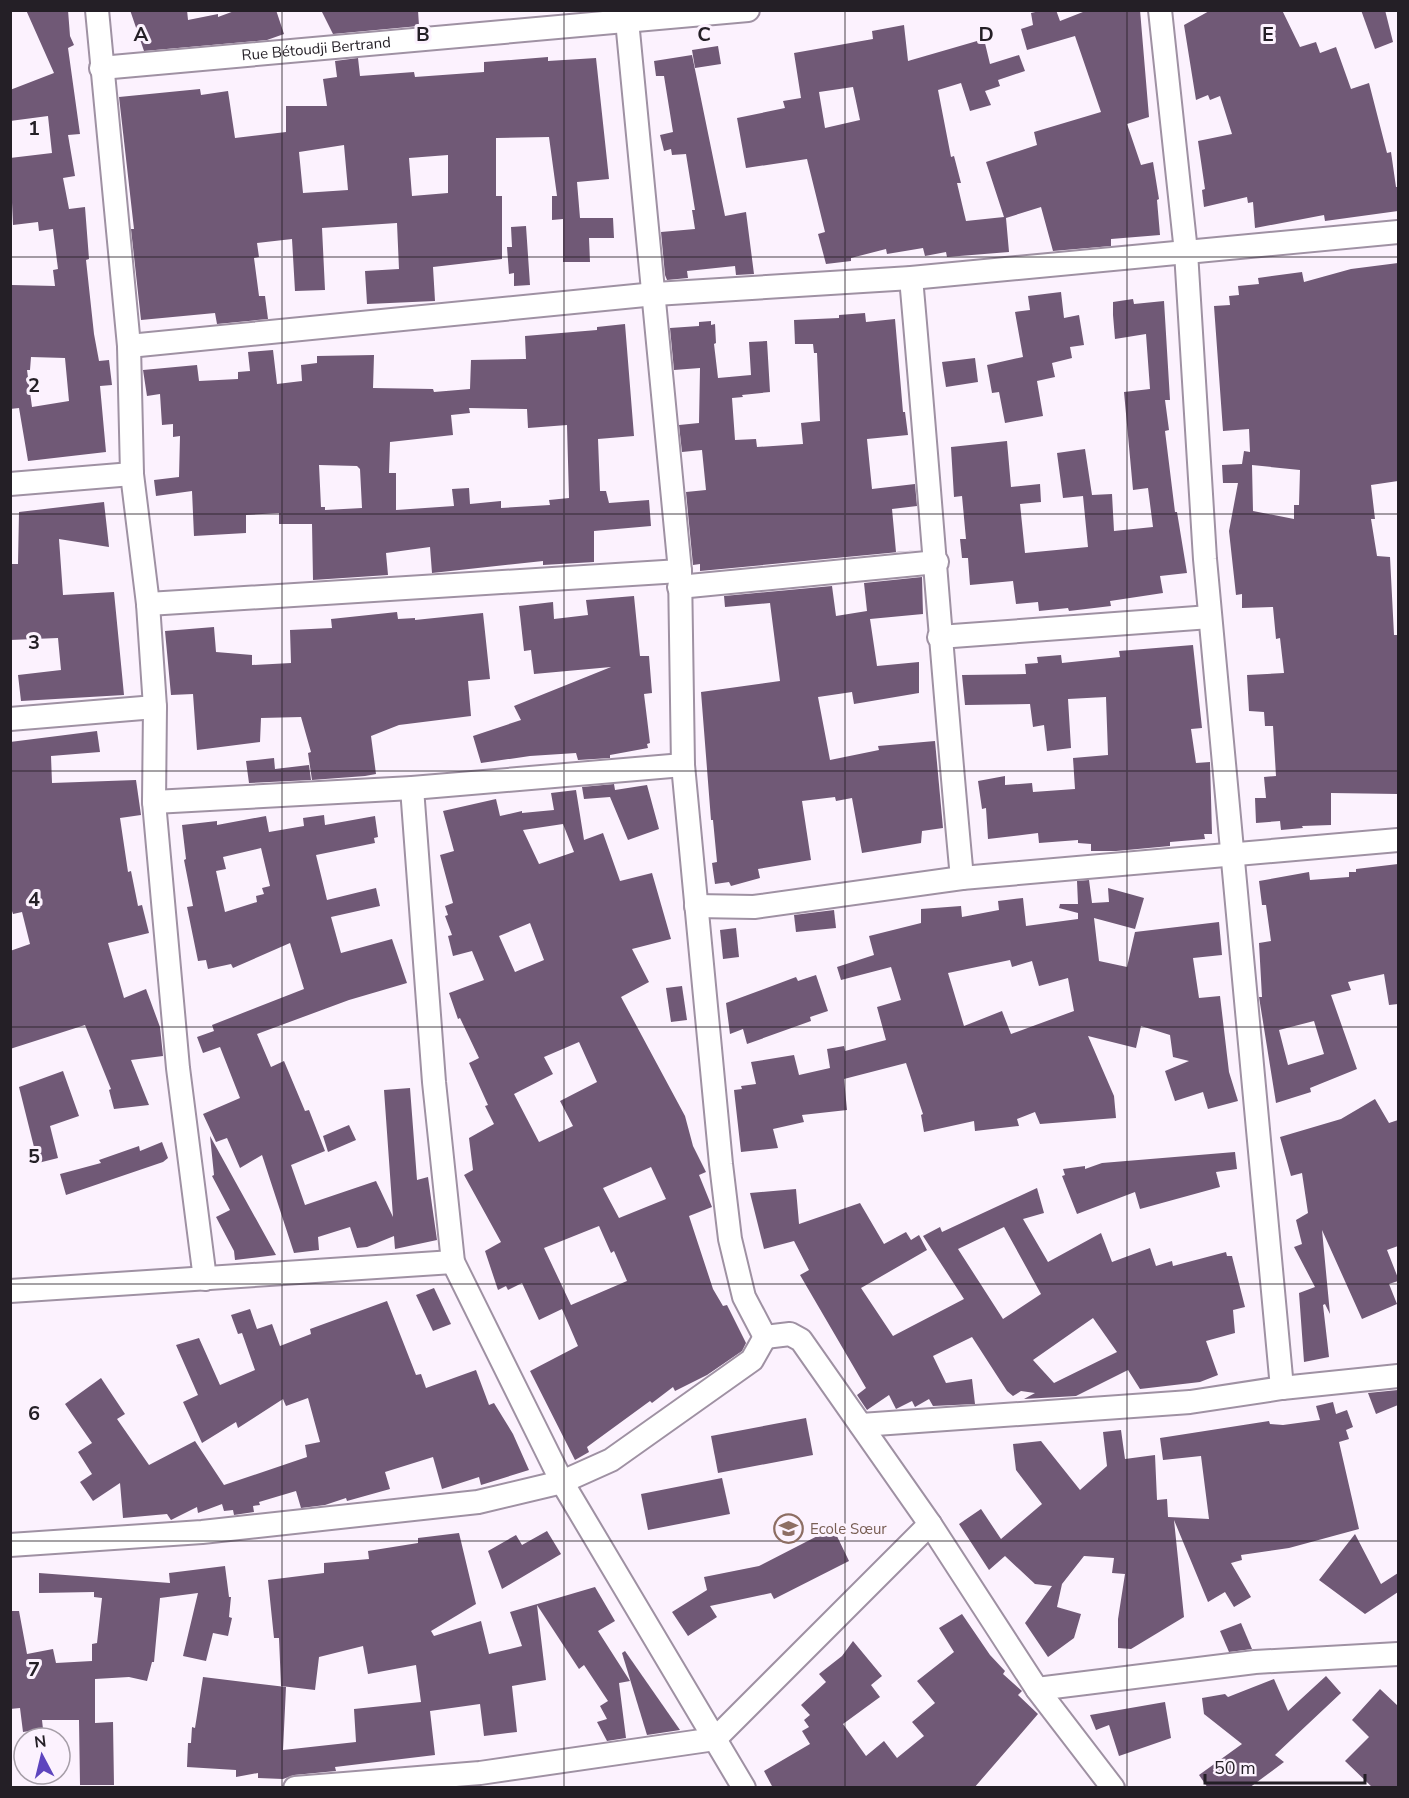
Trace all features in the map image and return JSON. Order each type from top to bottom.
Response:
[{"type":"street","points":[[97,10],[129,346],[132,474],[148,604],[154,707],[154,802],[178,1068],[205,1279]]},
{"type":"street","name":"Rue Bétoudji Bertrand","points":[[101,68],[626,16],[748,10]]},
{"type":"street","points":[[1160,10],[1186,252],[1210,617],[1281,1388]]},
{"type":"street","points":[[626,16],[655,294],[680,579],[684,765],[730,1239],[744,1297],[765,1337]]},
{"type":"street","points":[[129,346],[655,294],[911,278],[1398,232]]},
{"type":"street","points":[[911,278],[937,562],[939,637],[962,878]]},
{"type":"street","points":[[10,484],[132,474]]},
{"type":"street","points":[[148,604],[680,579],[937,562]]},
{"type":"street","points":[[939,637],[1210,617]]},
{"type":"street","points":[[10,719],[154,707]]},
{"type":"street","points":[[154,802],[412,788],[684,765]]},
{"type":"street","points":[[412,788],[434,1082],[453,1262],[562,1482],[744,1788]]},
{"type":"street","points":[[696,906],[754,907],[962,878],[1398,840]]},
{"type":"street","points":[[10,1291],[453,1262]]},
{"type":"street","points":[[765,1337],[790,1334],[801,1340],[930,1524],[1037,1689],[1113,1788]]},
{"type":"street","points":[[10,1545],[202,1532],[478,1502],[562,1482],[611,1460],[752,1360],[765,1337]]},
{"type":"street","points":[[861,1425],[1190,1402],[1281,1388],[1398,1376]]},
{"type":"street","points":[[295,1788],[480,1780],[715,1739],[930,1524]]},
{"type":"street","points":[[1037,1689],[1255,1662],[1398,1653]]},
{"type":"building","points":[[26,10],[68,10],[70,36],[74,45],[68,48],[80,134],[68,135],[75,176],[63,178],[69,209],[85,207],[89,259],[86,260],[94,334],[99,361],[109,360],[112,385],[100,386],[106,452],[28,461],[19,408],[10,409],[12,285],[55,286],[53,270],[58,269],[53,229],[39,231],[38,222],[13,225],[10,158],[52,153],[48,116],[10,121],[10,90],[54,73]],"holes":[[[31,357],[65,358],[69,401],[32,407],[27,370],[30,370]]]},
{"type":"building","points":[[130,10],[187,10],[188,20],[218,14],[218,17],[237,10],[276,10],[284,34],[267,40],[144,51]]},
{"type":"building","points":[[321,10],[418,10],[419,26],[333,34]]},
{"type":"building","points":[[1056,10],[1060,21],[1088,10],[1140,10],[1149,117],[1127,124],[1141,165],[1153,162],[1159,199],[1157,200],[1160,235],[1111,239],[1111,246],[1053,251],[1041,207],[1006,218],[1009,252],[947,257],[946,252],[925,256],[923,248],[887,254],[886,249],[851,258],[851,261],[826,264],[818,234],[825,232],[807,159],[746,168],[737,118],[785,108],[783,101],[801,98],[794,53],[873,39],[872,31],[904,25],[908,61],[984,39],[990,64],[1019,55],[1025,71],[998,80],[1000,86],[985,91],[991,105],[970,111],[961,83],[938,90],[951,157],[954,156],[961,183],[957,183],[966,221],[1004,217],[986,162],[1037,145],[1034,132],[1101,112],[1075,36],[1027,50],[1021,29],[1033,25],[1031,13]],"holes":[[[853,87],[860,120],[825,128],[819,92]]]},
{"type":"building","points":[[1211,10],[1282,10],[1300,47],[1316,42],[1320,53],[1336,47],[1351,89],[1369,83],[1387,153],[1391,152],[1396,187],[1398,187],[1398,211],[1325,221],[1324,215],[1255,228],[1253,202],[1248,203],[1247,197],[1204,207],[1202,190],[1205,189],[1198,141],[1232,134],[1220,96],[1210,100],[1208,95],[1196,100],[1184,25]]},
{"type":"building","points":[[1361,10],[1385,10],[1393,42],[1375,49]]},
{"type":"building","points":[[718,46],[721,64],[695,68],[692,50]]},
{"type":"building","points":[[692,55],[725,216],[746,212],[754,274],[736,275],[735,266],[687,271],[688,278],[667,280],[665,275],[661,232],[695,229],[692,210],[695,210],[686,154],[672,155],[671,149],[664,151],[660,135],[673,132],[664,76],[656,76],[654,61]]},
{"type":"building","points":[[548,57],[548,61],[596,58],[609,179],[577,182],[580,218],[613,218],[614,238],[589,238],[590,262],[563,262],[563,219],[552,220],[552,196],[557,196],[549,137],[496,138],[496,196],[502,196],[502,259],[433,267],[435,301],[367,304],[365,271],[399,269],[397,223],[322,228],[325,290],[295,291],[292,239],[257,243],[259,257],[254,258],[259,296],[265,296],[268,319],[217,324],[215,313],[141,320],[131,229],[134,229],[119,97],[200,89],[201,95],[228,91],[235,138],[286,132],[286,106],[327,106],[323,79],[337,77],[335,61],[358,58],[360,76],[414,72],[415,77],[484,72],[484,62]],"holes":[[[344,145],[348,190],[303,193],[299,152]],[[448,155],[448,193],[412,196],[409,158]]]},
{"type":"building","points":[[526,226],[530,285],[514,286],[514,273],[509,274],[507,247],[512,247],[511,227]]},
{"type":"building","points":[[1398,263],[1398,481],[1371,485],[1375,519],[1371,519],[1377,556],[1390,557],[1394,635],[1398,635],[1398,794],[1331,793],[1331,825],[1302,826],[1303,828],[1281,830],[1280,821],[1256,823],[1255,798],[1266,798],[1264,777],[1276,776],[1273,726],[1265,726],[1264,712],[1249,711],[1247,675],[1284,673],[1280,638],[1276,639],[1273,607],[1242,608],[1242,594],[1236,595],[1229,531],[1238,483],[1223,483],[1222,465],[1242,464],[1244,451],[1250,452],[1249,429],[1223,431],[1214,306],[1230,305],[1229,296],[1239,295],[1238,286],[1259,284],[1258,278],[1302,272],[1304,282],[1351,269]],"holes":[[[1252,465],[1300,470],[1299,505],[1294,505],[1294,519],[1253,511]]]},
{"type":"building","points":[[1061,292],[1064,318],[1079,315],[1084,345],[1070,347],[1072,358],[1052,363],[1055,377],[1037,381],[1043,416],[1005,423],[999,392],[992,393],[987,365],[1023,357],[1015,312],[1030,310],[1028,296]]},
{"type":"building","points":[[1133,299],[1134,304],[1164,301],[1170,400],[1165,400],[1169,430],[1165,431],[1175,512],[1177,512],[1187,573],[1160,576],[1163,593],[1110,601],[1111,606],[1069,611],[1068,608],[1039,611],[1038,602],[1016,604],[1013,581],[970,585],[968,558],[962,558],[960,539],[966,539],[962,496],[954,497],[951,447],[1007,441],[1011,487],[1040,484],[1041,502],[1020,504],[1025,553],[1088,547],[1083,496],[1063,498],[1057,453],[1085,449],[1092,495],[1112,494],[1114,531],[1153,527],[1148,488],[1133,490],[1124,392],[1150,389],[1146,334],[1115,339],[1113,302]]},
{"type":"building","points":[[865,313],[866,322],[895,319],[903,412],[905,412],[908,435],[867,439],[872,489],[915,484],[917,506],[892,509],[896,552],[920,550],[700,571],[700,564],[693,565],[686,492],[706,490],[702,450],[682,452],[679,425],[699,423],[700,368],[674,370],[670,328],[699,326],[699,322],[711,321],[711,325],[715,324],[716,343],[714,344],[718,378],[751,375],[749,342],[767,341],[770,392],[732,398],[735,440],[756,439],[757,447],[803,444],[801,423],[820,421],[817,353],[814,353],[813,344],[795,344],[794,320],[839,318],[839,315]]},
{"type":"building","points":[[625,324],[634,436],[598,439],[600,491],[606,491],[609,503],[649,500],[651,526],[594,531],[594,562],[543,565],[543,561],[432,573],[430,547],[386,553],[388,575],[313,580],[312,524],[279,524],[279,513],[246,515],[246,533],[194,536],[192,491],[156,496],[154,480],[179,477],[180,436],[173,437],[173,424],[162,425],[160,394],[147,396],[143,370],[197,365],[199,381],[238,379],[238,372],[250,371],[248,352],[273,350],[277,384],[302,381],[301,365],[317,363],[317,356],[374,355],[373,388],[433,389],[434,392],[470,389],[471,360],[526,359],[525,336],[597,330],[597,327]],"holes":[[[469,408],[527,409],[528,428],[567,425],[569,498],[549,500],[550,505],[501,508],[501,501],[470,504],[469,488],[452,489],[454,506],[396,510],[396,473],[389,473],[390,442],[453,435],[451,415],[470,413]],[[319,465],[357,466],[360,469],[362,508],[325,510],[325,507],[321,507]]]},
{"type":"building","points":[[975,358],[978,382],[946,387],[942,362]]},
{"type":"building","points":[[104,502],[109,547],[59,539],[63,595],[114,592],[124,695],[21,701],[18,675],[61,670],[58,638],[10,640],[10,564],[18,564],[19,512]]},
{"type":"building","points":[[922,577],[923,614],[870,619],[877,666],[919,662],[919,693],[854,704],[852,692],[818,697],[830,760],[879,750],[878,746],[935,741],[943,828],[922,831],[921,843],[862,853],[852,798],[836,801],[835,797],[802,801],[811,860],[758,869],[760,878],[731,886],[729,882],[715,884],[712,863],[717,862],[713,820],[711,820],[701,692],[780,681],[770,603],[725,607],[724,596],[832,586],[836,616],[867,611],[864,583]]},
{"type":"building","points":[[634,596],[640,656],[649,656],[652,693],[644,694],[650,743],[647,744],[648,748],[610,755],[610,758],[578,760],[576,753],[530,756],[481,763],[473,736],[521,720],[514,706],[611,667],[534,674],[531,650],[524,651],[519,606],[553,602],[554,619],[588,615],[586,600]]},
{"type":"building","points":[[397,612],[398,619],[415,618],[415,620],[483,613],[490,679],[468,681],[471,716],[399,725],[371,736],[376,774],[365,776],[312,780],[308,753],[311,752],[301,717],[261,718],[260,742],[197,750],[193,694],[171,695],[165,631],[214,627],[216,652],[252,655],[252,665],[291,663],[290,630],[332,628],[331,619]]},
{"type":"building","points":[[1193,645],[1202,728],[1191,729],[1196,763],[1210,762],[1212,834],[1204,834],[1205,839],[1170,842],[1170,846],[1116,851],[1091,851],[1091,844],[1078,843],[1078,840],[1039,843],[1038,833],[988,839],[986,808],[982,809],[978,781],[1005,776],[1005,785],[1032,783],[1033,792],[1075,789],[1073,758],[1108,755],[1106,697],[1068,699],[1071,748],[1047,751],[1044,725],[1033,727],[1030,704],[965,705],[962,675],[1026,674],[1025,664],[1038,663],[1037,657],[1061,655],[1062,663],[1120,657],[1119,651]]},
{"type":"building","points":[[97,731],[100,752],[51,756],[52,783],[136,780],[141,815],[120,818],[128,872],[131,871],[138,906],[142,905],[149,933],[108,943],[124,998],[146,989],[160,1027],[163,1056],[131,1060],[149,1105],[114,1109],[109,1090],[111,1089],[85,1025],[10,1049],[10,951],[30,944],[22,912],[13,914],[10,905],[10,742]]},
{"type":"building","points":[[274,758],[275,769],[309,765],[311,780],[249,783],[246,761]]},
{"type":"building","points":[[614,784],[615,790],[647,785],[659,829],[628,840],[610,797],[584,799],[582,787]]},
{"type":"building","points":[[576,790],[584,840],[603,833],[620,881],[652,873],[671,939],[632,949],[649,982],[621,997],[685,1116],[693,1146],[706,1172],[699,1175],[712,1207],[689,1216],[713,1289],[723,1306],[727,1305],[746,1343],[742,1351],[707,1375],[675,1391],[673,1387],[652,1403],[650,1401],[587,1447],[589,1452],[575,1460],[530,1371],[578,1346],[562,1309],[539,1320],[522,1283],[508,1290],[506,1286],[498,1290],[485,1251],[501,1242],[464,1175],[473,1170],[469,1138],[494,1124],[469,1063],[479,1058],[460,1018],[458,1019],[449,993],[484,980],[472,951],[453,956],[448,936],[452,935],[445,916],[448,915],[445,906],[453,903],[440,855],[454,851],[443,811],[496,799],[500,816],[522,811],[522,813],[554,810],[551,793]],"holes":[[[563,824],[574,852],[539,864],[523,830]],[[530,923],[544,960],[515,972],[499,936]],[[579,1042],[597,1082],[560,1101],[573,1126],[539,1142],[514,1094],[553,1074],[544,1057]],[[651,1167],[666,1199],[619,1218],[603,1188]],[[599,1226],[611,1253],[614,1251],[627,1281],[571,1305],[544,1248]]]},
{"type":"building","points":[[324,815],[325,825],[375,816],[378,837],[374,838],[375,843],[316,855],[327,900],[376,888],[380,906],[331,917],[341,953],[392,939],[407,983],[349,1000],[257,1034],[271,1067],[284,1061],[305,1111],[309,1110],[325,1151],[291,1165],[305,1205],[376,1181],[393,1217],[384,1090],[410,1088],[417,1180],[428,1177],[437,1240],[395,1249],[394,1236],[367,1247],[357,1248],[350,1227],[318,1237],[319,1250],[294,1253],[262,1155],[240,1168],[227,1138],[216,1142],[203,1114],[240,1098],[220,1047],[203,1053],[197,1037],[214,1031],[212,1025],[304,989],[290,943],[233,968],[231,964],[208,969],[206,960],[198,961],[187,907],[193,906],[184,860],[186,859],[182,825],[217,821],[217,825],[266,816],[269,832],[304,826],[303,818]],"holes":[[[261,848],[270,886],[262,888],[264,894],[256,896],[257,902],[225,912],[216,871],[226,869],[223,857]]]},
{"type":"building","points":[[1398,864],[1398,1004],[1389,1005],[1384,974],[1348,982],[1351,990],[1331,995],[1357,1069],[1310,1088],[1311,1092],[1276,1103],[1259,997],[1262,997],[1259,943],[1271,941],[1266,905],[1262,905],[1259,881],[1309,872],[1310,880],[1349,877],[1349,872],[1356,872],[1356,869]],"holes":[[[1314,1021],[1324,1054],[1288,1065],[1279,1030]]]},
{"type":"building","points":[[1089,880],[1092,903],[1109,902],[1108,888],[1144,898],[1135,929],[1094,918],[1099,961],[1127,967],[1135,932],[1219,922],[1222,955],[1193,958],[1199,998],[1220,996],[1229,1072],[1238,1101],[1208,1109],[1203,1092],[1175,1101],[1165,1071],[1189,1061],[1173,1057],[1170,1035],[1141,1026],[1136,1048],[1088,1036],[1114,1096],[1116,1118],[1040,1124],[1035,1112],[1017,1119],[1019,1126],[975,1131],[974,1121],[924,1132],[921,1115],[923,1114],[906,1063],[844,1079],[847,1110],[802,1115],[804,1122],[773,1129],[778,1148],[741,1152],[734,1090],[742,1089],[741,1086],[756,1084],[751,1062],[794,1055],[799,1075],[830,1068],[827,1049],[844,1046],[845,1051],[886,1040],[877,1007],[901,1000],[891,967],[841,980],[837,967],[874,955],[869,936],[921,923],[921,909],[961,906],[962,917],[999,910],[998,901],[1023,898],[1026,926],[1078,919],[1078,913],[1059,908],[1060,904],[1078,904],[1077,881]],"holes":[[[1010,960],[1012,967],[1032,961],[1039,986],[1068,978],[1074,1011],[1011,1034],[1002,1011],[964,1026],[948,973]]]},
{"type":"building","points":[[834,910],[836,928],[796,932],[794,915]]},
{"type":"building","points":[[736,928],[739,957],[723,959],[720,930]]},
{"type":"building","points":[[816,975],[828,1011],[810,1017],[811,1021],[747,1044],[743,1029],[730,1034],[726,1003],[796,977],[798,981]]},
{"type":"building","points":[[682,986],[687,1020],[671,1022],[666,988]]},
{"type":"building","points":[[63,1071],[79,1116],[50,1126],[58,1158],[38,1163],[19,1087]]},
{"type":"building","points":[[1375,1099],[1389,1123],[1398,1120],[1398,1246],[1387,1250],[1398,1278],[1398,1281],[1389,1284],[1397,1304],[1362,1319],[1322,1230],[1330,1314],[1325,1304],[1323,1305],[1329,1357],[1304,1362],[1299,1293],[1315,1287],[1294,1247],[1302,1244],[1296,1220],[1308,1213],[1302,1173],[1291,1176],[1280,1137],[1341,1119]]},
{"type":"building","points":[[349,1125],[356,1140],[328,1152],[323,1136]]},
{"type":"building","points":[[210,1136],[276,1255],[235,1260],[234,1251],[216,1217],[230,1210],[212,1176],[214,1175]]},
{"type":"building","points":[[162,1142],[168,1158],[163,1162],[66,1195],[60,1174],[101,1163],[99,1160],[139,1146],[140,1151]]},
{"type":"building","points":[[1235,1152],[1237,1169],[1216,1172],[1220,1187],[1140,1209],[1135,1192],[1077,1214],[1062,1176],[1065,1175],[1063,1169],[1085,1166],[1085,1169],[1102,1163]]},
{"type":"building","points":[[1037,1188],[1044,1213],[1023,1219],[1048,1262],[1101,1233],[1112,1262],[1150,1248],[1156,1266],[1172,1261],[1173,1266],[1226,1252],[1227,1256],[1232,1256],[1245,1307],[1233,1310],[1235,1333],[1206,1341],[1218,1375],[1200,1382],[1140,1389],[1128,1370],[1076,1396],[1024,1399],[1035,1393],[1021,1391],[1013,1396],[1007,1391],[972,1337],[933,1356],[946,1383],[972,1379],[975,1404],[933,1406],[929,1399],[915,1407],[912,1401],[896,1409],[889,1395],[867,1410],[857,1395],[866,1388],[800,1275],[809,1270],[794,1241],[764,1249],[750,1193],[796,1189],[799,1224],[860,1203],[884,1244],[906,1232],[911,1240],[919,1235],[927,1250],[861,1288],[893,1336],[964,1299],[923,1236],[940,1227],[942,1232]],"holes":[[[1004,1227],[1041,1294],[1003,1319],[958,1249]],[[1093,1318],[1117,1352],[1054,1383],[1033,1360]]]},
{"type":"building","points":[[434,1288],[451,1324],[433,1331],[416,1295]]},
{"type":"building","points":[[387,1301],[416,1375],[421,1374],[426,1388],[476,1370],[489,1405],[494,1403],[513,1434],[529,1470],[481,1485],[479,1477],[442,1489],[433,1457],[385,1472],[390,1489],[347,1501],[346,1498],[325,1505],[301,1508],[296,1491],[259,1502],[260,1505],[253,1506],[254,1512],[234,1515],[233,1510],[224,1511],[222,1504],[198,1513],[197,1507],[171,1520],[167,1514],[123,1518],[120,1483],[93,1501],[80,1482],[92,1474],[78,1452],[92,1443],[65,1404],[101,1378],[125,1414],[117,1419],[149,1465],[195,1441],[224,1485],[307,1457],[305,1445],[320,1442],[308,1398],[286,1406],[283,1399],[238,1428],[236,1422],[202,1443],[183,1402],[198,1395],[176,1345],[199,1338],[220,1385],[255,1370],[242,1333],[238,1334],[231,1315],[250,1309],[257,1329],[272,1324],[280,1346],[311,1334],[310,1329]]},
{"type":"building","points":[[1398,1390],[1398,1405],[1376,1414],[1368,1393]]},
{"type":"building","points":[[1333,1402],[1336,1414],[1347,1410],[1353,1427],[1346,1430],[1349,1439],[1339,1442],[1359,1529],[1289,1548],[1241,1555],[1242,1560],[1231,1563],[1251,1597],[1234,1607],[1225,1592],[1208,1602],[1174,1520],[1184,1617],[1131,1649],[1118,1648],[1118,1619],[1125,1574],[1112,1573],[1114,1558],[1084,1556],[1062,1584],[1057,1607],[1081,1614],[1074,1638],[1048,1657],[1025,1623],[1052,1586],[1035,1584],[1005,1556],[989,1570],[959,1524],[981,1509],[1001,1539],[1042,1504],[1016,1470],[1013,1444],[1041,1441],[1080,1490],[1107,1466],[1103,1432],[1121,1430],[1125,1459],[1155,1455],[1157,1500],[1167,1499],[1168,1517],[1209,1519],[1201,1456],[1163,1460],[1160,1438],[1269,1421],[1270,1424],[1283,1425],[1320,1420],[1316,1406]]},
{"type":"building","points":[[806,1418],[813,1455],[718,1473],[711,1436]]},
{"type":"building","points":[[722,1478],[730,1514],[648,1530],[641,1494]]},
{"type":"building","points":[[833,1528],[849,1561],[774,1599],[771,1593],[710,1606],[717,1617],[688,1636],[672,1612],[707,1590],[704,1577],[759,1566]]},
{"type":"building","points":[[547,1531],[561,1554],[502,1589],[488,1551],[516,1535],[522,1545]]},
{"type":"building","points":[[459,1533],[476,1604],[431,1631],[434,1636],[481,1621],[489,1654],[522,1646],[510,1612],[595,1587],[615,1621],[598,1631],[630,1681],[619,1683],[626,1738],[607,1741],[597,1722],[607,1719],[600,1706],[608,1701],[584,1665],[579,1669],[537,1605],[546,1680],[512,1686],[517,1732],[484,1736],[480,1704],[430,1711],[435,1755],[335,1767],[336,1771],[294,1775],[283,1779],[258,1778],[258,1773],[236,1777],[236,1770],[187,1767],[188,1743],[191,1743],[192,1727],[195,1728],[203,1677],[286,1687],[283,1750],[356,1742],[354,1709],[421,1702],[416,1665],[368,1674],[363,1646],[319,1657],[315,1690],[281,1686],[279,1638],[274,1638],[268,1580],[324,1573],[324,1563],[369,1559],[368,1551],[418,1543],[418,1538]]},
{"type":"building","points":[[1355,1534],[1381,1584],[1398,1573],[1398,1592],[1365,1614],[1319,1580]]},
{"type":"building","points":[[225,1566],[229,1597],[231,1597],[229,1617],[232,1618],[228,1636],[213,1633],[206,1661],[183,1656],[198,1593],[160,1598],[154,1662],[152,1662],[147,1681],[129,1677],[95,1679],[95,1723],[113,1722],[114,1785],[80,1785],[79,1720],[42,1720],[43,1726],[22,1726],[20,1708],[10,1709],[10,1611],[19,1611],[27,1654],[53,1649],[56,1663],[92,1661],[92,1644],[97,1643],[102,1598],[94,1597],[94,1592],[39,1593],[39,1573],[170,1583],[169,1573]]},
{"type":"building","points":[[962,1614],[990,1655],[1005,1671],[1003,1674],[1022,1691],[1018,1695],[1038,1714],[974,1788],[773,1788],[764,1771],[810,1744],[802,1731],[809,1727],[804,1720],[810,1715],[801,1705],[826,1682],[819,1674],[842,1656],[853,1641],[882,1676],[871,1685],[880,1697],[843,1724],[866,1756],[884,1741],[897,1758],[924,1736],[912,1722],[935,1703],[917,1681],[954,1652],[939,1628]]},
{"type":"building","points":[[1241,1623],[1252,1649],[1229,1652],[1220,1631]]},
{"type":"building","points":[[625,1651],[680,1730],[647,1735],[622,1653]]},
{"type":"building","points":[[1326,1676],[1341,1693],[1275,1755],[1284,1762],[1249,1788],[1208,1788],[1199,1775],[1242,1744],[1204,1714],[1202,1698],[1225,1694],[1228,1697],[1274,1679],[1288,1711]]},
{"type":"building","points":[[1380,1689],[1398,1706],[1398,1788],[1373,1788],[1345,1761],[1369,1737],[1352,1720]]},
{"type":"building","points":[[1165,1702],[1171,1738],[1119,1756],[1109,1725],[1096,1730],[1090,1715]]},
{"type":"place","name":"Ecole Sœur","points":[[789,1529]]}]
